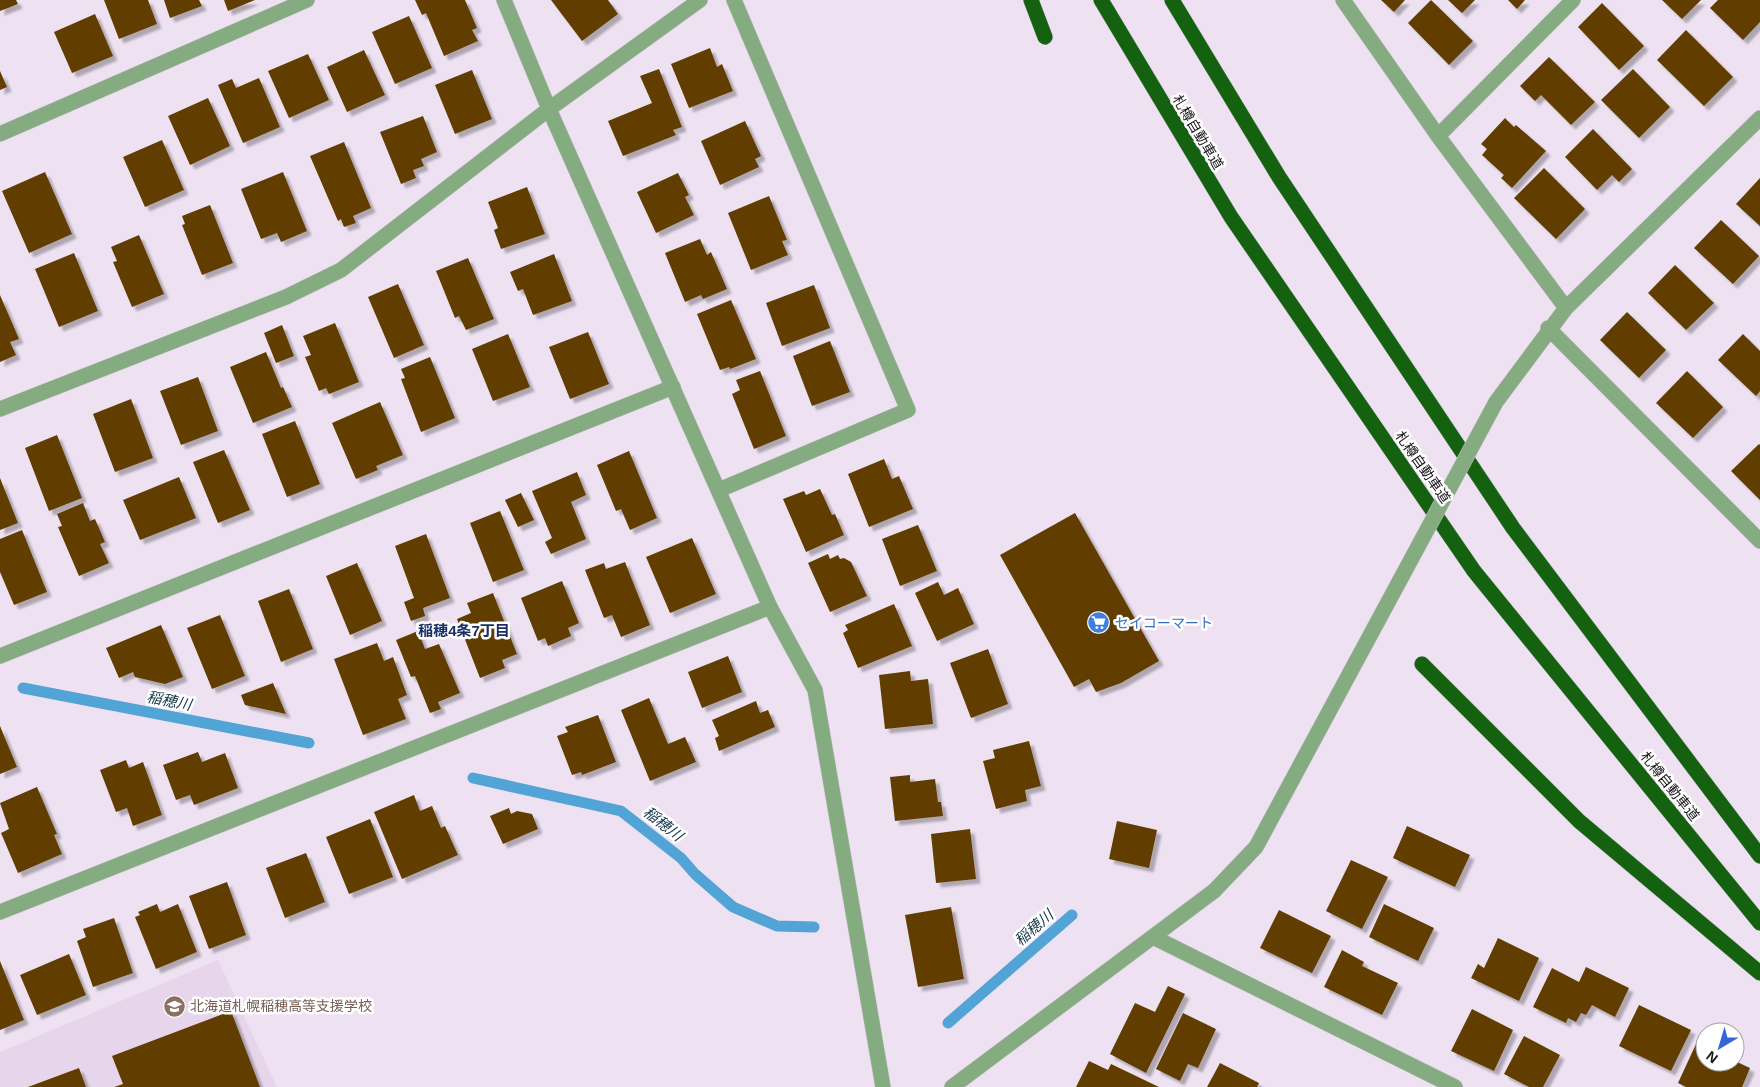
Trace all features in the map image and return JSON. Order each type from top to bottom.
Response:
[{"type":"highway","points":[[1031,0],[1045,37]]},
{"type":"highway","name":"札樽自動車道","points":[[1101,0],[1231,217],[1474,571],[1760,923]]},
{"type":"highway","name":"札樽自動車道","points":[[1172,0],[1279,177],[1513,528],[1760,856]]},
{"type":"highway","points":[[1422,664],[1579,822],[1760,973]]},
{"type":"street","points":[[0,134],[307,0]]},
{"type":"street","points":[[504,0],[549,109],[770,607],[814,690],[883,1087]]},
{"type":"street","points":[[0,409],[286,297],[341,270],[549,109],[700,0]]},
{"type":"street","points":[[719,490],[908,410],[734,0]]},
{"type":"street","points":[[1343,0],[1438,136],[1566,308]]},
{"type":"street","points":[[1438,136],[1573,0]]},
{"type":"street","points":[[952,1087],[1214,892],[1256,847],[1496,402],[1548,328],[1566,308],[1760,118]]},
{"type":"street","points":[[1548,328],[1760,540]]},
{"type":"street","points":[[2,651],[673,387]]},
{"type":"street","points":[[0,912],[770,607]]},
{"type":"street","points":[[1153,937],[1455,1087]]},
{"type":"shaded area","name":"北海道札幌稲穂高等支援学校","points":[[218,960],[277,1087],[0,1087],[0,1052]]},
{"type":"building","points":[[0,0],[16,0],[18,4],[0,11]]},
{"type":"building","points":[[104,0],[148,0],[157,24],[119,39]]},
{"type":"building","points":[[164,0],[199,0],[202,6],[170,18]]},
{"type":"building","points":[[224,0],[255,0],[228,11]]},
{"type":"building","points":[[415,0],[465,0],[477,28],[472,30],[478,41],[444,56],[426,13],[422,15]]},
{"type":"building","points":[[551,0],[608,0],[618,14],[582,41]]},
{"type":"building","points":[[1381,0],[1405,0],[1394,12]]},
{"type":"building","points":[[1431,0],[1473,41],[1449,65],[1408,23]]},
{"type":"building","points":[[1448,0],[1475,0],[1462,13]]},
{"type":"building","points":[[1508,0],[1525,0],[1517,9]]},
{"type":"building","points":[[1662,0],[1701,0],[1682,19]]},
{"type":"building","points":[[1718,0],[1760,0],[1760,22],[1743,40],[1710,8]]},
{"type":"building","points":[[1602,3],[1644,46],[1619,70],[1578,27]]},
{"type":"building","points":[[95,14],[113,56],[72,73],[54,32]]},
{"type":"building","points":[[409,16],[432,68],[395,84],[372,32]]},
{"type":"building","points":[[1686,30],[1733,77],[1704,106],[1657,60]]},
{"type":"building","points":[[710,48],[717,67],[722,64],[733,91],[689,108],[671,64]]},
{"type":"building","points":[[364,50],[385,95],[347,112],[327,67]]},
{"type":"building","points":[[308,54],[329,100],[289,118],[268,71]]},
{"type":"building","points":[[1549,57],[1595,102],[1571,125],[1541,95],[1535,101],[1520,86]]},
{"type":"building","points":[[659,69],[682,127],[673,130],[676,135],[623,156],[608,121],[652,103],[640,76]]},
{"type":"building","points":[[1633,69],[1670,107],[1639,138],[1601,100]]},
{"type":"building","points":[[472,70],[492,119],[455,134],[435,85]]},
{"type":"building","points":[[0,71],[7,87],[0,90]]},
{"type":"building","points":[[259,78],[280,127],[243,143],[218,85],[232,79],[236,88]]},
{"type":"building","points":[[208,98],[230,146],[190,165],[168,116]]},
{"type":"building","points":[[423,116],[437,152],[421,159],[424,166],[413,170],[416,178],[401,184],[380,132]]},
{"type":"building","points":[[1505,118],[1546,151],[1512,188],[1501,178],[1504,175],[1482,155],[1487,149],[1481,144]]},
{"type":"building","points":[[745,121],[761,156],[755,159],[759,167],[720,185],[701,141]]},
{"type":"building","points":[[1593,129],[1632,169],[1619,182],[1612,175],[1597,190],[1565,157]]},
{"type":"building","points":[[162,140],[184,190],[145,207],[123,157]]},
{"type":"building","points":[[344,142],[371,208],[353,216],[356,223],[344,227],[341,219],[338,221],[310,156]]},
{"type":"building","points":[[1544,168],[1585,209],[1556,239],[1514,198]]},
{"type":"building","points":[[45,172],[72,234],[29,253],[2,191]]},
{"type":"building","points":[[283,172],[307,231],[281,242],[277,233],[261,239],[241,189]]},
{"type":"building","points":[[678,173],[689,195],[685,197],[694,215],[656,233],[637,192]]},
{"type":"building","points":[[1760,178],[1760,226],[1736,204]]},
{"type":"building","points":[[527,187],[545,234],[501,249],[494,230],[498,228],[488,202]]},
{"type":"building","points":[[769,196],[787,240],[782,241],[788,255],[751,270],[728,213]]},
{"type":"building","points":[[210,205],[233,263],[202,275],[182,225],[185,224],[182,216]]},
{"type":"building","points":[[1721,220],[1759,256],[1733,284],[1694,248]]},
{"type":"building","points":[[139,235],[164,294],[132,307],[113,262],[117,261],[111,247]]},
{"type":"building","points":[[700,239],[707,255],[711,252],[727,289],[703,299],[701,295],[685,302],[665,253]]},
{"type":"building","points":[[74,253],[98,311],[59,327],[35,269]]},
{"type":"building","points":[[554,254],[572,301],[533,315],[523,289],[518,291],[510,272]]},
{"type":"building","points":[[468,258],[494,319],[466,330],[459,316],[455,318],[436,271]]},
{"type":"building","points":[[1675,265],[1714,303],[1686,330],[1648,293]]},
{"type":"building","points":[[398,284],[424,345],[394,358],[368,297]]},
{"type":"building","points":[[814,285],[830,328],[782,346],[766,303]]},
{"type":"building","points":[[0,295],[19,339],[10,342],[16,355],[0,362]]},
{"type":"building","points":[[731,300],[756,359],[730,369],[729,367],[720,370],[697,314]]},
{"type":"building","points":[[1627,312],[1666,350],[1639,378],[1600,340]]},
{"type":"building","points":[[335,323],[359,382],[329,394],[326,388],[319,391],[305,357],[311,355],[303,336]]},
{"type":"building","points":[[282,325],[294,356],[276,363],[264,333]]},
{"type":"building","points":[[588,332],[609,384],[570,399],[549,347]]},
{"type":"building","points":[[508,334],[530,387],[493,401],[472,349]]},
{"type":"building","points":[[1743,334],[1760,351],[1760,391],[1756,396],[1718,360]]},
{"type":"building","points":[[830,341],[850,392],[812,406],[793,356]]},
{"type":"building","points":[[266,352],[281,388],[283,387],[292,407],[253,423],[230,367]]},
{"type":"building","points":[[430,357],[455,418],[421,432],[401,379],[405,378],[401,369]]},
{"type":"building","points":[[760,371],[786,436],[754,449],[732,394],[740,390],[736,380]]},
{"type":"building","points":[[1687,371],[1723,407],[1693,438],[1656,403]]},
{"type":"building","points":[[198,377],[218,431],[181,445],[160,391]]},
{"type":"building","points":[[131,399],[153,458],[115,472],[93,414]]},
{"type":"building","points":[[380,402],[403,455],[376,466],[378,470],[356,479],[332,423]]},
{"type":"building","points":[[295,421],[320,484],[287,497],[262,434]]},
{"type":"building","points":[[57,435],[82,498],[49,511],[25,448]]},
{"type":"building","points":[[1760,445],[1760,500],[1731,471]]},
{"type":"building","points":[[224,450],[250,510],[218,523],[193,462]]},
{"type":"building","points":[[629,451],[657,518],[630,530],[621,509],[616,511],[597,465]]},
{"type":"building","points":[[884,459],[892,479],[899,476],[913,509],[869,527],[848,474]]},
{"type":"building","points":[[577,472],[586,495],[571,502],[586,539],[551,554],[545,542],[552,538],[532,491]]},
{"type":"building","points":[[179,477],[196,518],[140,540],[123,500]]},
{"type":"building","points":[[0,478],[18,523],[0,530]]},
{"type":"building","points":[[820,489],[832,515],[835,514],[844,535],[806,552],[783,499],[804,491],[806,495]]},
{"type":"building","points":[[521,493],[534,520],[518,527],[505,500]]},
{"type":"building","points":[[83,503],[90,521],[95,519],[105,542],[100,544],[109,563],[79,576],[58,527],[62,526],[57,514]]},
{"type":"building","points":[[500,511],[524,570],[493,582],[470,523]]},
{"type":"building","points":[[1075,513],[1159,661],[1121,683],[1096,692],[1089,679],[1074,687],[1000,555]]},
{"type":"building","points":[[918,525],[937,571],[900,586],[882,539]]},
{"type":"building","points":[[22,530],[47,592],[14,605],[0,572],[0,539]]},
{"type":"building","points":[[426,534],[450,598],[423,608],[425,616],[411,621],[404,602],[414,598],[395,546]]},
{"type":"building","points":[[692,538],[716,594],[670,613],[646,557]]},
{"type":"building","points":[[828,554],[830,559],[838,555],[840,559],[844,558],[851,562],[867,596],[830,612],[808,563]]},
{"type":"building","points":[[625,562],[650,625],[621,637],[612,615],[604,618],[585,570],[604,563],[606,569]]},
{"type":"building","points":[[357,563],[382,621],[350,635],[326,576]]},
{"type":"building","points":[[562,581],[579,623],[568,628],[571,636],[548,646],[545,638],[538,641],[521,598]]},
{"type":"building","points":[[938,582],[944,595],[958,588],[974,624],[937,641],[915,593]]},
{"type":"building","points":[[289,589],[313,649],[281,662],[258,601]]},
{"type":"building","points":[[493,593],[517,654],[502,660],[505,668],[480,678],[457,619],[471,613],[467,603]]},
{"type":"building","points":[[894,604],[912,646],[858,668],[843,633],[848,630],[845,625]]},
{"type":"building","points":[[220,615],[245,676],[212,689],[187,628]]},
{"type":"building","points":[[161,625],[183,677],[165,684],[135,677],[133,672],[119,678],[106,648]]},
{"type":"building","points":[[418,631],[425,649],[439,644],[460,693],[438,702],[441,709],[430,713],[415,676],[411,677],[396,640]]},
{"type":"building","points":[[377,643],[384,661],[393,657],[407,695],[398,699],[406,719],[363,735],[334,659]]},
{"type":"building","points":[[988,649],[1008,704],[971,718],[950,663]]},
{"type":"building","points":[[728,656],[742,692],[702,708],[688,672]]},
{"type":"building","points":[[910,671],[911,681],[928,679],[933,724],[885,729],[879,675]]},
{"type":"building","points":[[273,683],[286,714],[245,705],[241,695]]},
{"type":"building","points":[[649,698],[668,744],[685,737],[696,762],[650,781],[621,710]]},
{"type":"building","points":[[756,701],[760,713],[768,710],[775,727],[719,751],[715,738],[719,736],[712,720]]},
{"type":"building","points":[[598,715],[616,762],[582,775],[581,772],[572,775],[557,736],[568,732],[565,727]]},
{"type":"building","points":[[0,726],[17,767],[0,774]]},
{"type":"building","points":[[1029,741],[1041,786],[1025,790],[1027,801],[996,809],[983,761],[995,758],[993,750]]},
{"type":"building","points":[[198,752],[202,762],[225,753],[238,788],[194,805],[190,795],[176,800],[163,765]]},
{"type":"building","points":[[126,760],[129,768],[143,762],[162,815],[133,826],[127,808],[116,812],[100,770]]},
{"type":"building","points":[[910,775],[910,782],[935,779],[938,802],[941,802],[943,816],[895,821],[890,777]]},
{"type":"building","points":[[37,787],[57,834],[54,835],[62,854],[18,873],[1,833],[9,829],[0,803]]},
{"type":"building","points":[[414,795],[420,811],[432,806],[441,828],[445,826],[458,855],[402,879],[374,812]]},
{"type":"building","points":[[509,808],[511,814],[517,811],[532,814],[538,829],[503,844],[490,816]]},
{"type":"building","points":[[370,819],[393,877],[349,894],[326,837]]},
{"type":"building","points":[[1117,821],[1157,830],[1149,868],[1109,859]]},
{"type":"building","points":[[1407,826],[1470,855],[1455,887],[1393,858]]},
{"type":"building","points":[[970,829],[976,879],[936,883],[931,834]]},
{"type":"building","points":[[306,853],[325,902],[285,918],[266,868]]},
{"type":"building","points":[[1351,860],[1388,877],[1362,929],[1326,911]]},
{"type":"building","points":[[227,882],[246,935],[209,949],[189,896]]},
{"type":"building","points":[[157,904],[160,912],[178,904],[197,952],[156,969],[135,917],[140,915],[138,912]]},
{"type":"building","points":[[1384,904],[1434,928],[1418,961],[1369,937]]},
{"type":"building","points":[[951,907],[964,979],[918,987],[905,915]]},
{"type":"building","points":[[1279,910],[1331,936],[1312,973],[1260,948]]},
{"type":"building","points":[[114,918],[133,973],[93,987],[77,941],[86,937],[83,929]]},
{"type":"building","points":[[1498,938],[1539,958],[1519,1001],[1471,978],[1478,964],[1484,968]]},
{"type":"building","points":[[1342,950],[1364,962],[1362,966],[1398,983],[1382,1015],[1324,987]]},
{"type":"building","points":[[69,954],[86,995],[37,1015],[20,975]]},
{"type":"building","points":[[0,961],[24,1020],[0,1030]]},
{"type":"building","points":[[1586,967],[1629,988],[1615,1017],[1592,1005],[1586,1015],[1581,1013],[1576,1022],[1568,1018],[1566,1023],[1533,1007],[1552,968],[1579,982]]},
{"type":"building","points":[[1168,986],[1185,994],[1146,1073],[1110,1054],[1135,1003],[1155,1012]]},
{"type":"building","points":[[1639,1005],[1691,1030],[1671,1071],[1619,1046]]},
{"type":"building","points":[[1472,1009],[1513,1030],[1494,1071],[1451,1051]]},
{"type":"building","points":[[231,1011],[260,1087],[114,1087],[123,1084],[112,1056]]},
{"type":"building","points":[[1183,1013],[1216,1029],[1198,1068],[1188,1064],[1180,1081],[1156,1069]]},
{"type":"building","points":[[1524,1036],[1560,1055],[1543,1087],[1529,1087],[1504,1074]]},
{"type":"building","points":[[1695,1046],[1695,1072],[1745,1072],[1745,1066],[1750,1068],[1742,1087],[1686,1087],[1678,1083]]},
{"type":"building","points":[[1089,1061],[1108,1070],[1111,1064],[1159,1087],[1076,1087]]},
{"type":"building","points":[[1220,1063],[1259,1083],[1257,1087],[1207,1087]]},
{"type":"building","points":[[79,1068],[86,1087],[28,1087]]},
{"type":"waterway","name":"稲穂川","points":[[23,688],[309,743]]},
{"type":"waterway","name":"稲穂川","points":[[473,778],[621,811],[681,858],[695,874],[733,907],[777,926],[814,927]]},
{"type":"waterway","name":"稲穂川","points":[[948,1023],[1072,915]]},
{"type":"place","name":"セイコーマート","points":[[1099,623]]},
{"type":"place","name":"北海道札幌稲穂高等支援学校","points":[[174,1006]]},
{"type":"district","name":"稲穂4条7丁目","points":[[464,631]]}]
